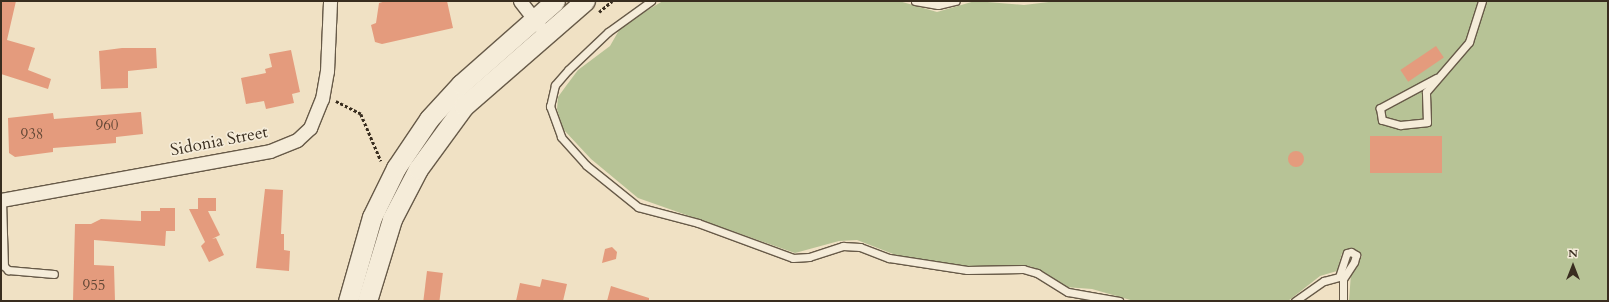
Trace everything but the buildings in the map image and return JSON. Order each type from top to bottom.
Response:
[{"type":"main road","points":[[348,301],[372,217],[396,168],[429,119],[460,84],[555,1]]},
{"type":"main road","points":[[367,301],[392,219],[418,169],[464,106],[546,34],[590,8]]},
{"type":"street","name":"Sidonia Street","points":[[2,200],[270,151],[297,140],[310,128],[322,99],[327,71],[330,1]]},
{"type":"street","points":[[520,1],[546,34]]},
{"type":"lane","points":[[651,1],[619,23],[568,70],[555,85],[550,106],[561,137],[586,165],[638,207],[698,223],[793,258],[809,257],[843,246],[860,247],[889,258],[967,270],[1023,270],[1037,273],[1068,292],[1119,301]]},
{"type":"lane","points":[[915,1],[938,5],[956,1]]},
{"type":"lane","points":[[1436,78],[1380,108],[1382,120],[1400,125],[1427,122],[1426,92],[1436,78],[1469,42],[1482,1]]},
{"type":"lane","points":[[2,200],[4,266],[8,270],[54,274]]},
{"type":"lane","points":[[1295,301],[1324,281],[1339,277],[1347,253],[1351,252],[1356,254],[1354,262],[1343,279],[1343,301]]},
{"type":"path","points":[[590,8],[612,1]]},
{"type":"path","points":[[322,99],[338,101],[361,114],[383,168]]},
{"type":"green space","points":[[663,1],[899,1],[937,12],[975,1],[1024,5],[1057,1],[1608,1],[1608,301],[1349,301],[1351,273],[1362,256],[1351,249],[1342,253],[1337,271],[1320,276],[1288,301],[1134,301],[1092,289],[1065,287],[1030,266],[985,268],[901,257],[857,240],[839,241],[795,253],[638,198],[591,159],[563,129],[557,109],[558,97],[578,70],[610,46],[622,25]]}]
